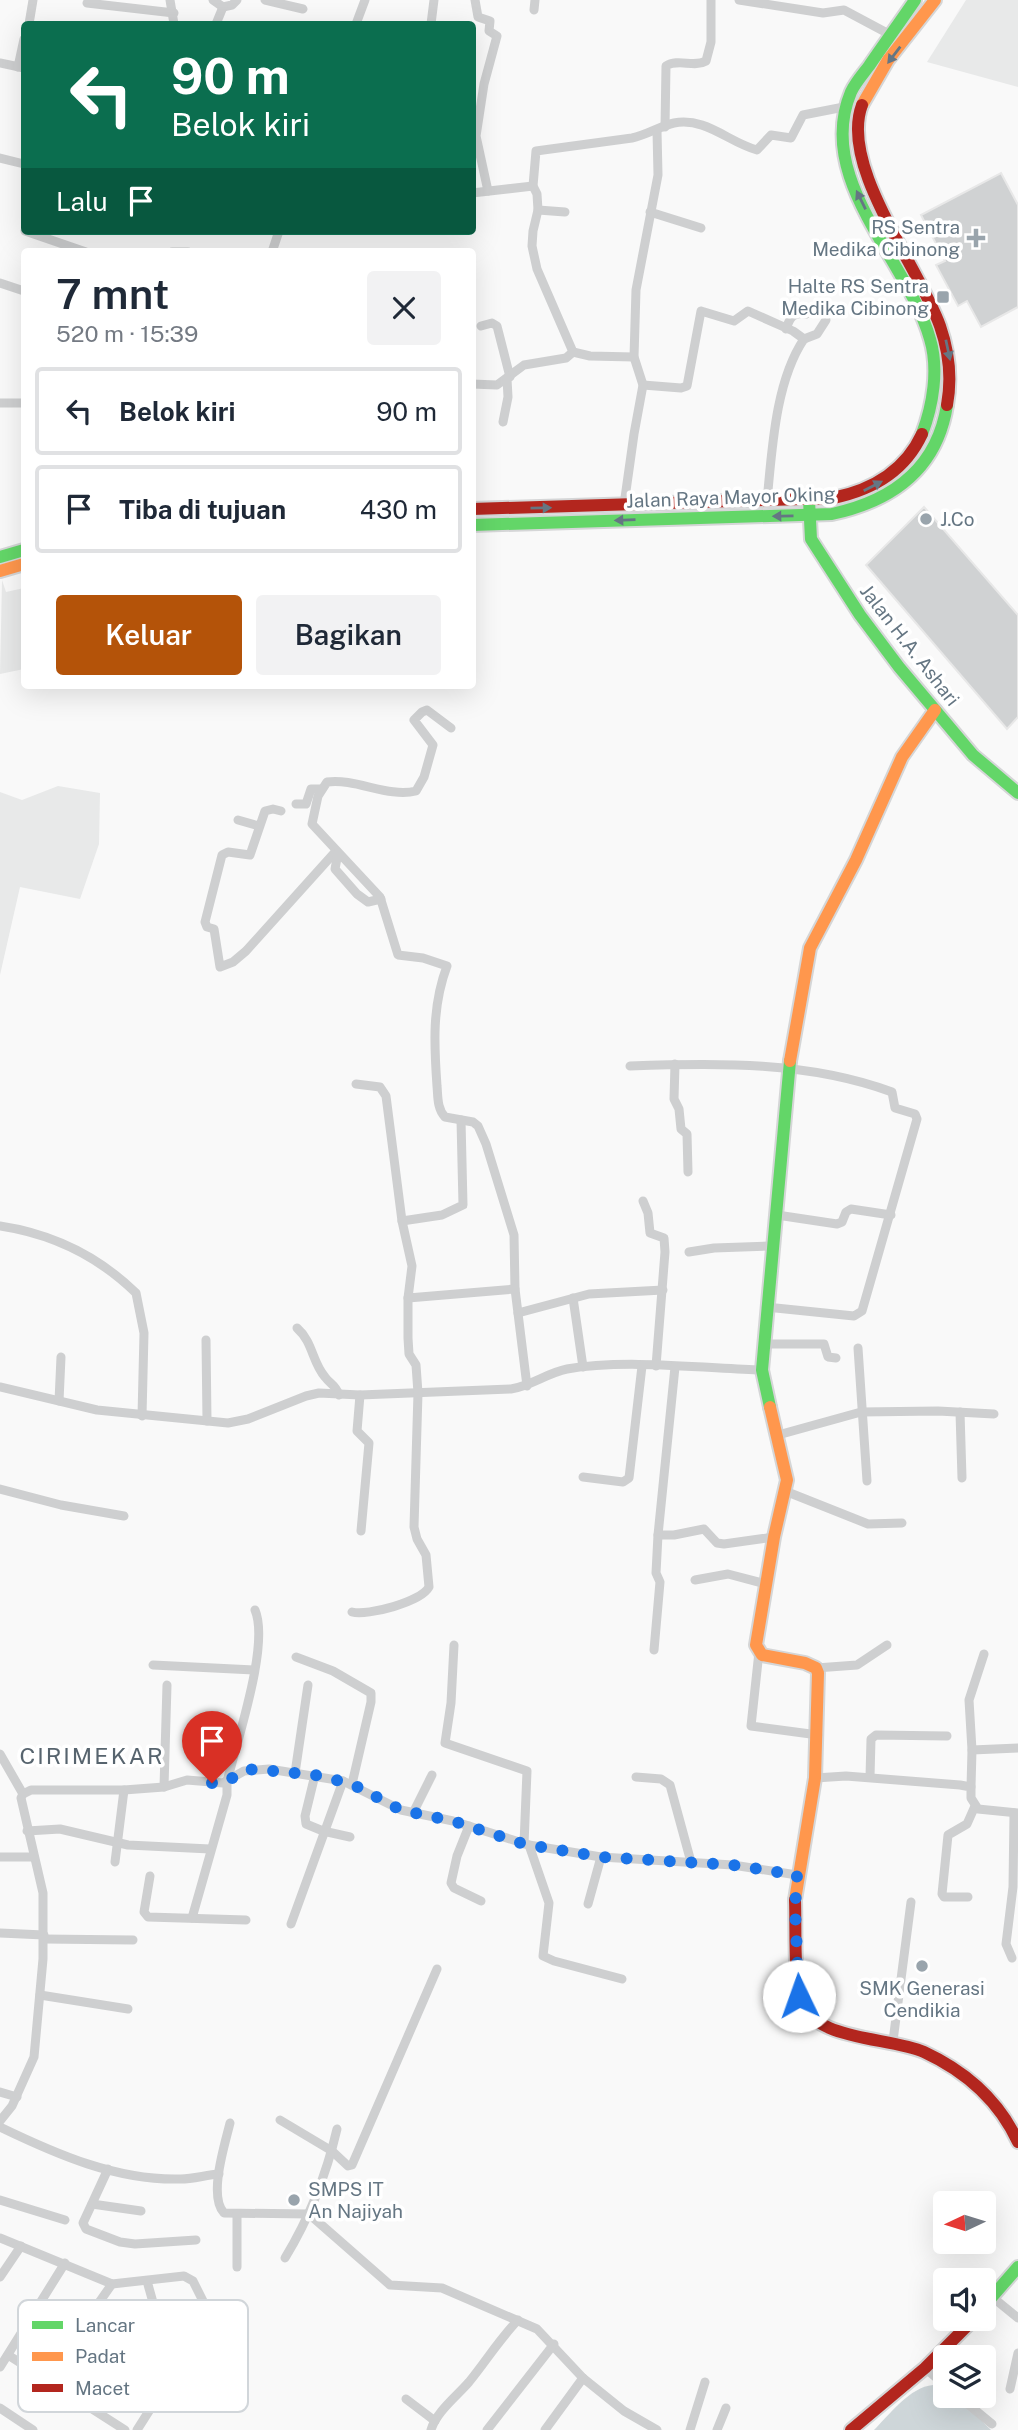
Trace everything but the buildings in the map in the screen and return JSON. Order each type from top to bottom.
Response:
[{"type":"street","points":[[30,21],[33,0]]},
{"type":"street","points":[[170,0],[174,21]]},
{"type":"street","points":[[213,0],[223,7],[232,5],[237,0]]},
{"type":"street","points":[[265,0],[303,9]]},
{"type":"street","points":[[357,21],[365,0]]},
{"type":"street","points":[[431,21],[434,0]]},
{"type":"street","points":[[475,0],[478,17],[490,21],[489,32],[497,36],[484,84],[476,136],[488,191]]},
{"type":"street","points":[[625,505],[643,386],[634,357],[638,275],[658,175],[666,66],[673,62],[699,65],[706,61],[712,42],[711,0]]},
{"type":"street","points":[[739,0],[823,13],[844,10],[889,34]]},
{"type":"street","name":"Jalan Raya Mayor Oking","points":[[476,509],[809,500],[855,494],[876,485],[898,470],[911,454],[924,430],[934,369],[925,325],[860,197],[846,163],[841,129],[844,107],[864,70],[915,0]]},
{"type":"street","name":"Jalan Raya Mayor Oking","points":[[476,526],[810,515],[862,507],[889,496],[908,482],[937,441],[950,398],[950,360],[940,320],[860,159],[859,112],[865,96],[935,0]]},
{"type":"street","points":[[87,3],[174,13]]},
{"type":"street","points":[[217,21],[223,7]]},
{"type":"street","points":[[0,63],[21,68]]},
{"type":"street","points":[[573,352],[536,262],[531,239],[538,210],[537,194],[533,186],[537,151],[632,138],[672,123],[700,125],[757,150],[771,135],[791,138],[803,115],[844,107]]},
{"type":"street","points":[[0,158],[21,163]]},
{"type":"street","points":[[476,192],[533,186]]},
{"type":"street","points":[[538,210],[565,212]]},
{"type":"street","points":[[650,212],[701,228]]},
{"type":"street","points":[[36,235],[74,248]]},
{"type":"street","points":[[0,283],[21,290]]},
{"type":"street","points":[[643,386],[687,386],[701,312],[734,321],[748,311],[804,340]]},
{"type":"street","points":[[786,329],[792,315],[806,314]]},
{"type":"street","points":[[768,501],[777,418],[790,367],[804,340],[817,334],[825,320]]},
{"type":"street","points":[[481,326],[492,323],[497,326],[509,378],[503,422]]},
{"type":"street","points":[[573,352],[590,356],[634,357]]},
{"type":"street","points":[[476,384],[494,386],[524,365],[567,358],[573,352]]},
{"type":"street","points":[[0,403],[21,403]]},
{"type":"street","name":"Jalan H.A. Ashari","points":[[809,500],[809,533],[817,550],[875,635],[974,755],[1018,793]]},
{"type":"street","points":[[593,506],[594,522]]},
{"type":"street","points":[[0,557],[21,551]]},
{"type":"street","points":[[0,571],[21,565]]},
{"type":"street","points":[[451,728],[427,710],[414,720],[433,745],[424,777],[413,792],[327,782],[314,807],[312,824],[381,899],[398,956],[423,958],[447,966],[435,1014],[434,1042],[439,1106],[445,1117],[472,1122],[478,1126],[486,1144],[514,1235],[515,1289],[527,1386]]},
{"type":"street","points":[[818,1735],[751,1726],[759,1652],[756,1638],[785,1491],[787,1468],[762,1370],[789,1068],[810,948],[856,860],[902,757],[935,710]]},
{"type":"street","points":[[296,804],[306,804],[311,789],[321,789]]},
{"type":"street","points":[[281,811],[265,811],[250,855],[225,852],[219,867],[205,922],[207,927],[214,929],[220,967],[246,951],[337,852]]},
{"type":"street","points":[[238,820],[259,826]]},
{"type":"street","points":[[337,852],[335,869],[356,894],[368,902],[381,899]]},
{"type":"street","points":[[675,1064],[674,1099],[679,1109],[681,1129],[687,1134],[688,1172]]},
{"type":"street","points":[[629,1066],[675,1064],[789,1068],[857,1079],[893,1093],[895,1108],[915,1114],[917,1119],[891,1215],[874,1276],[859,1316],[766,1307]]},
{"type":"street","points":[[352,1612],[366,1614],[396,1605],[423,1595],[429,1587],[426,1555],[414,1527],[418,1393],[416,1364],[409,1352],[408,1298],[412,1266],[402,1221],[385,1092],[377,1086],[356,1084]]},
{"type":"street","points":[[402,1221],[442,1215],[463,1206],[461,1120]]},
{"type":"street","points":[[643,1201],[648,1213],[650,1233],[664,1238],[663,1290],[656,1366]]},
{"type":"street","points":[[777,1214],[837,1224],[842,1222],[846,1212],[851,1209],[891,1215]]},
{"type":"street","points":[[0,1226],[56,1238],[86,1255],[136,1293],[144,1333],[142,1416]]},
{"type":"street","points":[[689,1252],[714,1248],[772,1246]]},
{"type":"street","points":[[408,1298],[515,1289]]},
{"type":"street","points":[[519,1313],[608,1291],[663,1290]]},
{"type":"street","points":[[573,1298],[583,1367]]},
{"type":"street","points":[[297,1328],[307,1338],[323,1376],[335,1385],[339,1395]]},
{"type":"street","points":[[206,1339],[207,1421]]},
{"type":"street","points":[[765,1344],[824,1344],[828,1357],[836,1358]]},
{"type":"street","points":[[858,1348],[867,1481]]},
{"type":"street","points":[[59,1401],[61,1357]]},
{"type":"street","points":[[583,1477],[622,1482],[629,1478],[642,1366]]},
{"type":"street","points":[[0,1387],[142,1416],[237,1422],[306,1396],[527,1386],[565,1370],[583,1367],[656,1366],[762,1370]]},
{"type":"street","points":[[654,1650],[660,1582],[656,1573],[658,1535],[675,1367]]},
{"type":"street","points":[[360,1395],[356,1428],[359,1436],[367,1438],[369,1443],[361,1531]]},
{"type":"street","points":[[778,1435],[861,1412],[994,1413]]},
{"type":"street","points":[[960,1412],[962,1478]]},
{"type":"street","points":[[0,1489],[124,1516]]},
{"type":"street","points":[[785,1491],[868,1524],[902,1523]]},
{"type":"street","points":[[658,1535],[704,1529],[718,1543],[724,1544],[774,1537]]},
{"type":"street","points":[[695,1580],[728,1574],[766,1584]]},
{"type":"street","points":[[192,1918],[226,1800],[227,1782],[254,1670],[260,1639],[259,1619],[255,1610]]},
{"type":"street","points":[[454,1644],[451,1703],[445,1743],[527,1771],[527,1844],[549,1903],[543,1956],[622,1979]]},
{"type":"street","points":[[759,1652],[766,1656],[806,1663],[816,1668],[857,1665],[887,1646]]},
{"type":"street","points":[[968,1897],[944,1897],[942,1894],[948,1835],[967,1824],[975,1806],[971,1787],[969,1700],[984,1654]]},
{"type":"street","points":[[291,1924],[323,1831],[348,1783],[371,1702],[371,1693],[332,1671],[296,1657]]},
{"type":"street","points":[[153,1665],[254,1670]]},
{"type":"street","points":[[816,1668],[818,1735],[815,1778],[797,1875],[799,1996],[803,2008],[820,2024],[847,2035],[893,2041],[931,2056],[972,2082],[1017,2133]]},
{"type":"street","points":[[164,1787],[167,1685]]},
{"type":"street","points":[[295,1773],[309,1685]]},
{"type":"street","points":[[870,1777],[871,1739],[876,1735],[947,1736]]},
{"type":"street","points":[[972,1750],[1018,1748]]},
{"type":"street","points":[[0,1754],[23,1794],[22,1809],[43,1893],[44,1937],[34,2057],[17,2097],[9,2112],[0,2121]]},
{"type":"street","points":[[23,1794],[47,1788],[124,1790],[164,1787],[187,1780],[227,1782],[239,1773],[253,1769],[315,1775],[348,1783],[395,1808],[469,1826],[527,1844],[601,1857],[733,1865],[797,1875]]},
{"type":"street","points":[[315,1775],[305,1821],[309,1826],[323,1831],[351,1837]]},
{"type":"street","points":[[413,1813],[432,1775]]},
{"type":"street","points":[[636,1777],[661,1779],[670,1785],[691,1862]]},
{"type":"street","points":[[815,1778],[870,1777],[971,1787]]},
{"type":"street","points":[[115,1862],[124,1790]]},
{"type":"street","points":[[975,1806],[981,1810],[1016,1813],[1013,1887],[1006,1944],[1012,1958]]},
{"type":"street","points":[[469,1826],[457,1856],[451,1884],[481,1901]]},
{"type":"street","points":[[27,1831],[60,1829],[116,1842],[153,1847],[210,1849]]},
{"type":"street","points":[[0,1857],[34,1857]]},
{"type":"street","points":[[588,1904],[601,1857]]},
{"type":"street","points":[[150,1876],[144,1909],[146,1916],[246,1920]]},
{"type":"street","points":[[893,2041],[911,1902]]},
{"type":"street","points":[[0,1933],[133,1940]]},
{"type":"street","points":[[280,2120],[332,2151],[348,2166],[352,2165],[437,1969]]},
{"type":"street","points":[[40,1995],[128,2009]]},
{"type":"street","points":[[0,2092],[17,2097]]},
{"type":"street","points":[[230,2123],[219,2174],[220,2208],[225,2213],[309,2214],[390,2285],[442,2288],[537,2329],[554,2344],[583,2378],[624,2411],[657,2430]]},
{"type":"street","points":[[0,2126],[63,2156],[108,2169],[181,2179],[219,2174]]},
{"type":"street","points":[[285,2258],[306,2223],[320,2191],[337,2129]]},
{"type":"street","points":[[108,2169],[84,2226],[120,2242],[145,2244],[196,2240]]},
{"type":"street","points":[[0,2200],[65,2220]]},
{"type":"street","points":[[92,2204],[141,2211]]},
{"type":"street","points":[[237,2214],[237,2267]]},
{"type":"street","points":[[0,2238],[112,2284],[184,2276],[189,2278],[201,2300]]},
{"type":"street","points":[[0,2277],[20,2246]]},
{"type":"street","points":[[42,2300],[65,2263]]},
{"type":"street","points":[[996,2291],[1018,2267]]},
{"type":"street","points":[[147,2281],[152,2300]]},
{"type":"street","points":[[101,2300],[112,2284]]},
{"type":"street","points":[[996,2306],[1018,2318]]},
{"type":"street","points":[[405,2399],[433,2426],[495,2344],[518,2320]]},
{"type":"street","points":[[851,2430],[925,2368],[962,2331]]},
{"type":"street","points":[[0,2367],[18,2338]]},
{"type":"street","points":[[487,2430],[554,2344]]},
{"type":"street","points":[[1010,2389],[1018,2353]]},
{"type":"street","points":[[8,2354],[18,2360]]},
{"type":"street","points":[[925,2368],[933,2375]]},
{"type":"street","points":[[545,2430],[583,2378]]},
{"type":"street","points":[[690,2430],[705,2382]]},
{"type":"street","points":[[718,2430],[726,2407]]},
{"type":"street","points":[[0,2408],[33,2430]]},
{"type":"street","points":[[973,2408],[992,2424]]},
{"type":"street","points":[[98,2412],[125,2430]]},
{"type":"street","points":[[137,2430],[148,2412]]},
{"type":"shaded area","points":[[966,0],[1018,0],[1018,87],[927,62]]},
{"type":"shaded area","points":[[2,580],[6,592],[21,589],[21,670],[0,674]]},
{"type":"shaded area","points":[[58,786],[100,793],[99,844],[80,899],[20,887],[0,975],[0,792],[22,800]]},
{"type":"shaded area","points":[[933,2385],[933,2408],[968,2408],[991,2430],[874,2430],[908,2396]]},
{"type":"traffic: fast","points":[[915,0],[851,92],[843,125],[845,157],[854,188],[868,219],[919,309],[930,339],[934,387],[922,434]]},
{"type":"traffic: fast","points":[[476,525],[832,514],[874,500],[908,479],[933,447],[942,428],[947,405]]},
{"type":"traffic: fast","points":[[809,500],[811,539],[860,615],[899,667],[973,755],[1018,793]]},
{"type":"traffic: fast","points":[[0,557],[21,551]]},
{"type":"traffic: fast","points":[[770,1407],[762,1370],[790,1061]]},
{"type":"traffic: fast","points":[[996,2292],[1018,2267]]},
{"type":"traffic: slow","points":[[862,105],[888,60],[935,0]]},
{"type":"traffic: slow","points":[[0,571],[21,565]]},
{"type":"traffic: slow","points":[[790,1061],[810,948],[856,860],[902,757],[935,710]]},
{"type":"traffic: slow","points":[[770,1407],[787,1480],[774,1537],[756,1645],[762,1655],[805,1663],[816,1668],[818,1673],[815,1778],[795,1900]]},
{"type":"traffic: jam","points":[[862,105],[858,130],[862,157],[871,186],[930,302],[943,336],[949,375],[947,405]]},
{"type":"traffic: jam","points":[[476,509],[833,498],[861,490],[886,477],[906,458],[922,434]]},
{"type":"traffic: jam","points":[[795,1900],[797,1986],[806,2011],[818,2022],[834,2030],[909,2047],[953,2068],[991,2101],[1018,2142]]},
{"type":"traffic: jam","points":[[851,2430],[925,2368],[962,2331]]},
{"type":"place","name":"RS Sentra Medika Cibinong","points":[[976,238]]},
{"type":"place","name":"Halte RS Sentra Medika Cibinong","points":[[943,297]]},
{"type":"place","name":"J.Co","points":[[926,519]]},
{"type":"place","name":"SMK Generasi Cendikia","points":[[922,1966]]},
{"type":"place","name":"SMPS IT An Najiyah","points":[[294,2200]]},
{"type":"district","name":"CIRIMEKAR","points":[[92,1756]]},
{"type":"route","points":[[212,1783],[227,1782],[239,1773],[253,1769],[315,1775],[352,1784],[401,1810],[453,1821],[524,1844],[601,1857],[733,1865],[797,1875],[795,1909],[799,1996]]}]
